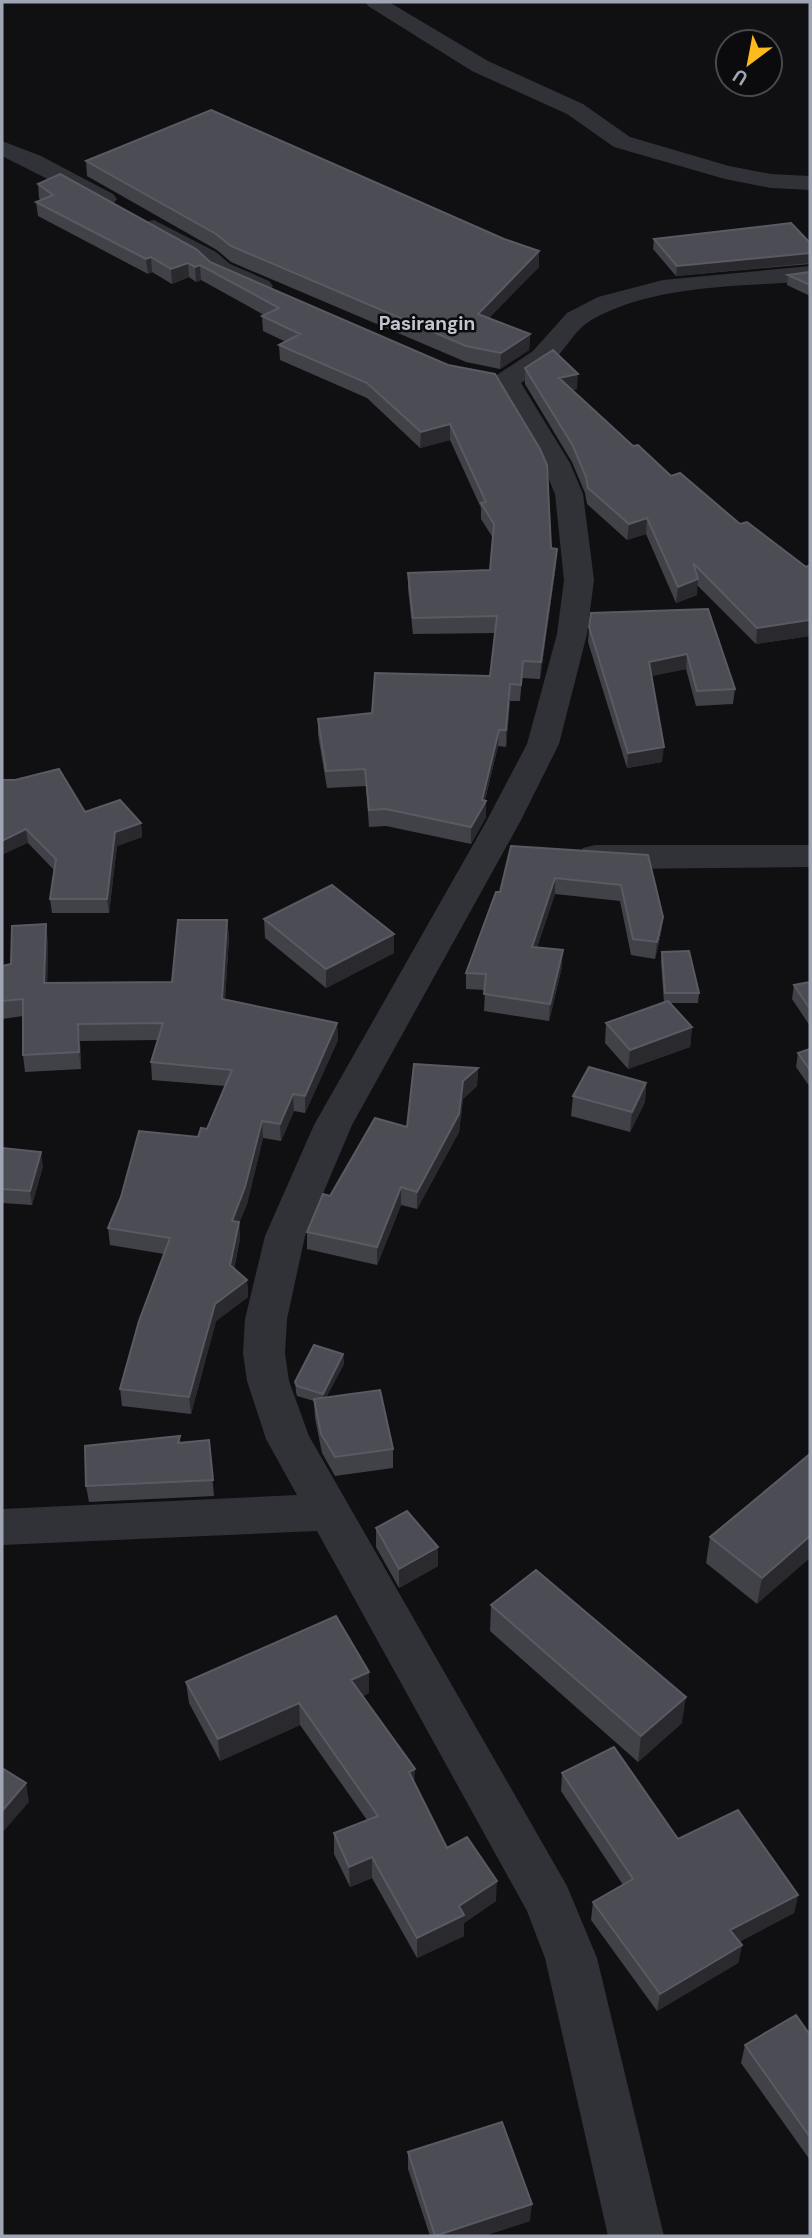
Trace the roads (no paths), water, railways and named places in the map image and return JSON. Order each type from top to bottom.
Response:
[{"type":"street","points":[[375,2],[442,46],[575,109],[622,142],[725,172],[771,181],[810,183]]},
{"type":"street","points":[[2,148],[33,161],[127,212],[207,257],[221,269],[280,295]]},
{"type":"street","points":[[636,2236],[585,2009],[571,1958],[549,1902],[288,1439],[268,1381],[264,1353],[266,1319],[285,1236],[333,1125],[507,848],[543,744],[572,634],[579,580],[569,494],[556,463],[494,378],[542,357],[565,327],[605,304],[651,291],[718,281],[810,273]]},
{"type":"street","points":[[562,852],[620,858],[810,856]]},
{"type":"street","points":[[2,1527],[327,1512]]},
{"type":"district","name":"Pasirangin","points":[[427,323]]}]
